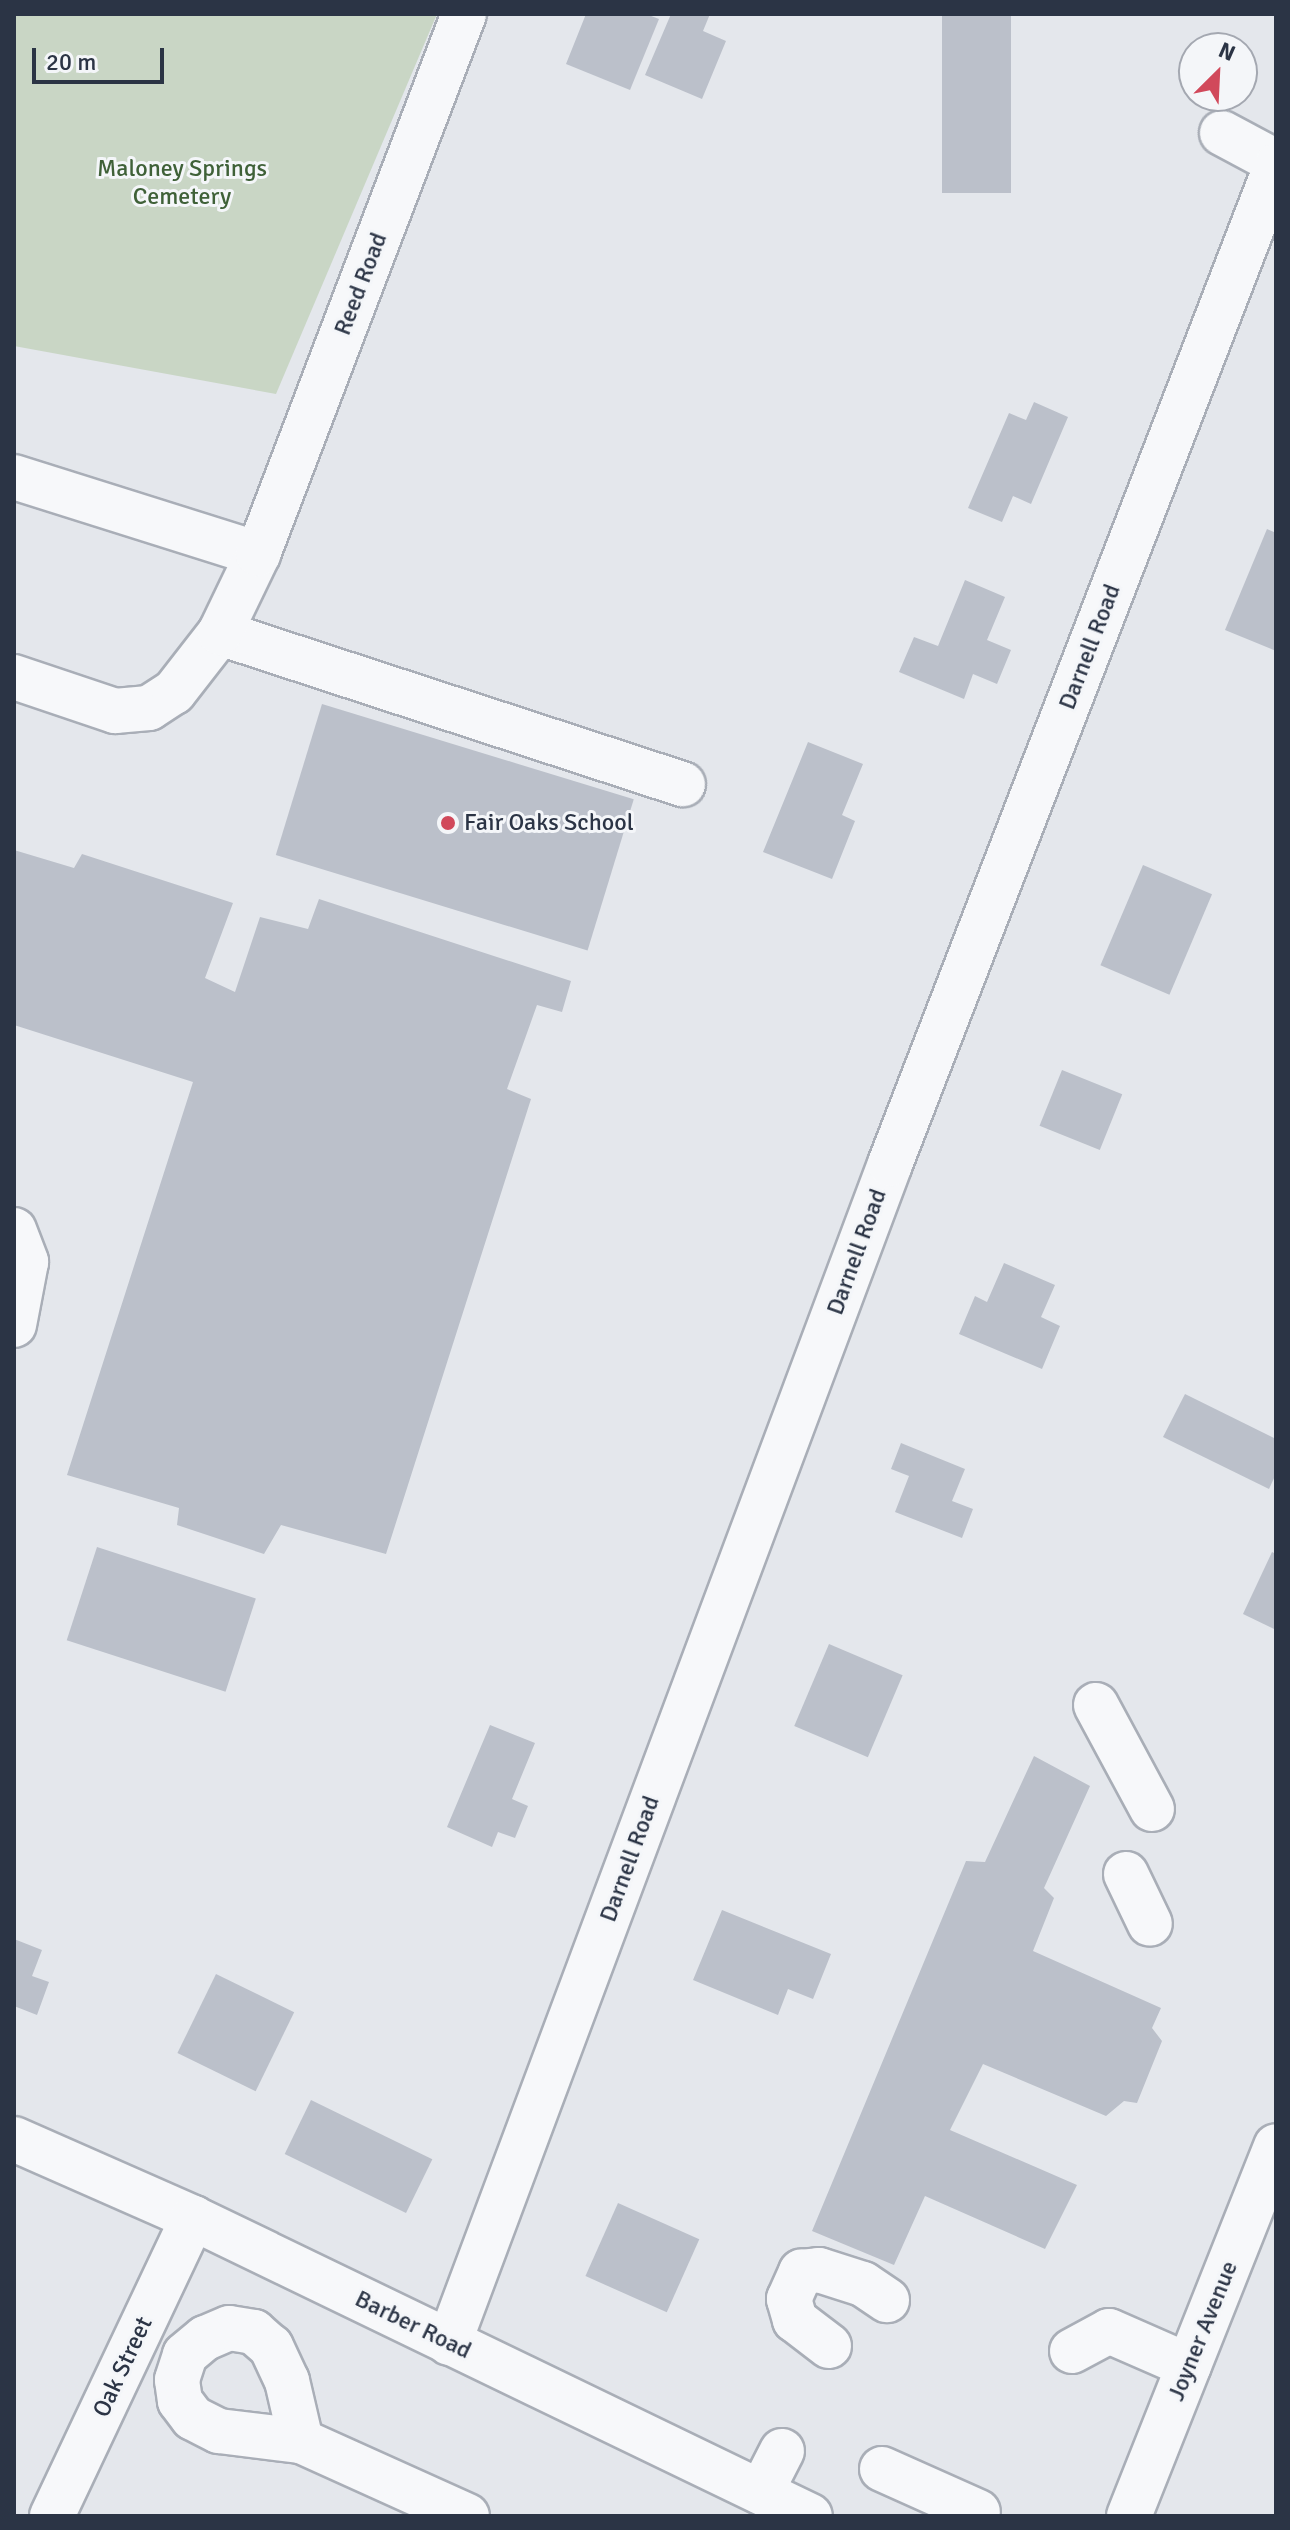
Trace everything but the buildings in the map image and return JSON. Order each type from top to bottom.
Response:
[{"type":"street","name":"Reed Road","points":[[14,677],[115,711],[149,708],[174,692],[220,633],[258,554],[464,14]]},
{"type":"street","points":[[1222,133],[1276,164]]},
{"type":"street","name":"Darnell Road","points":[[449,2343],[890,1164],[1276,164]]},
{"type":"street","points":[[14,477],[258,554]]},
{"type":"street","points":[[220,633],[683,784]]},
{"type":"street","points":[[14,1230],[26,1262],[14,1325]]},
{"type":"street","points":[[1096,1705],[1152,1809]]},
{"type":"street","points":[[1126,1874],[1150,1924]]},
{"type":"street","name":"Barber Road","points":[[14,2139],[193,2218],[810,2516]]},
{"type":"street","name":"Joyner Avenue","points":[[1129,2516],[1276,2146]]},
{"type":"street","name":"Oak Street","points":[[52,2516],[193,2218]]},
{"type":"street","points":[[829,2346],[795,2320],[789,2299],[801,2272],[819,2270],[863,2284],[887,2300]]},
{"type":"street","points":[[1072,2351],[1109,2331],[1189,2366]]},
{"type":"street","points":[[301,2441],[467,2516]]},
{"type":"street","points":[[761,2492],[782,2451]]},
{"type":"street","points":[[882,2469],[978,2512]]},
{"type":"green space","name":"Maloney Springs Cemetery","points":[[14,14],[437,14],[276,394],[14,346]]},
{"type":"place","name":"Fair Oaks School","points":[[448,823]]}]
